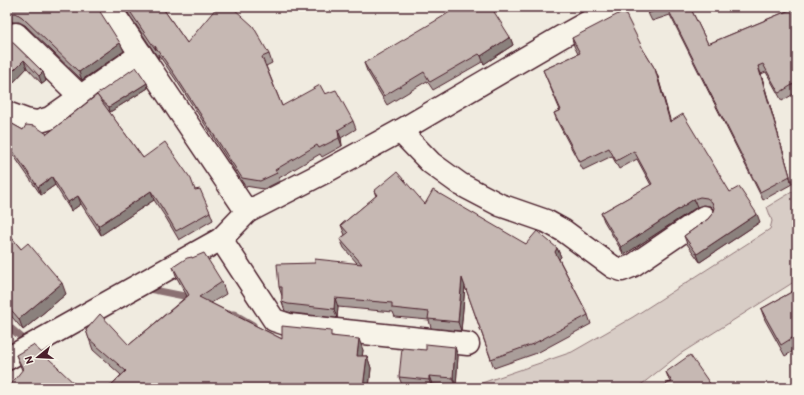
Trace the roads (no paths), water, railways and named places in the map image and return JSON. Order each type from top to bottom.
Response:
[{"type":"street","points":[[109,7],[247,212]]},
{"type":"street","points":[[7,359],[220,239],[247,212],[400,131],[615,7]]},
{"type":"street","points":[[16,34],[80,97]]},
{"type":"street","points":[[7,113],[26,120],[37,122],[50,118],[141,54]]},
{"type":"street","points":[[400,131],[431,163],[460,184],[500,205],[546,221],[564,231],[613,267],[622,270],[632,266],[704,217]]},
{"type":"street","points":[[220,239],[274,320],[289,325],[468,344]]},
{"type":"waterway","points":[[149,289],[184,296],[194,302]]},
{"type":"waterway","points":[[224,314],[234,314],[253,325]]},
{"type":"waterway","points":[[7,325],[28,343]]}]
